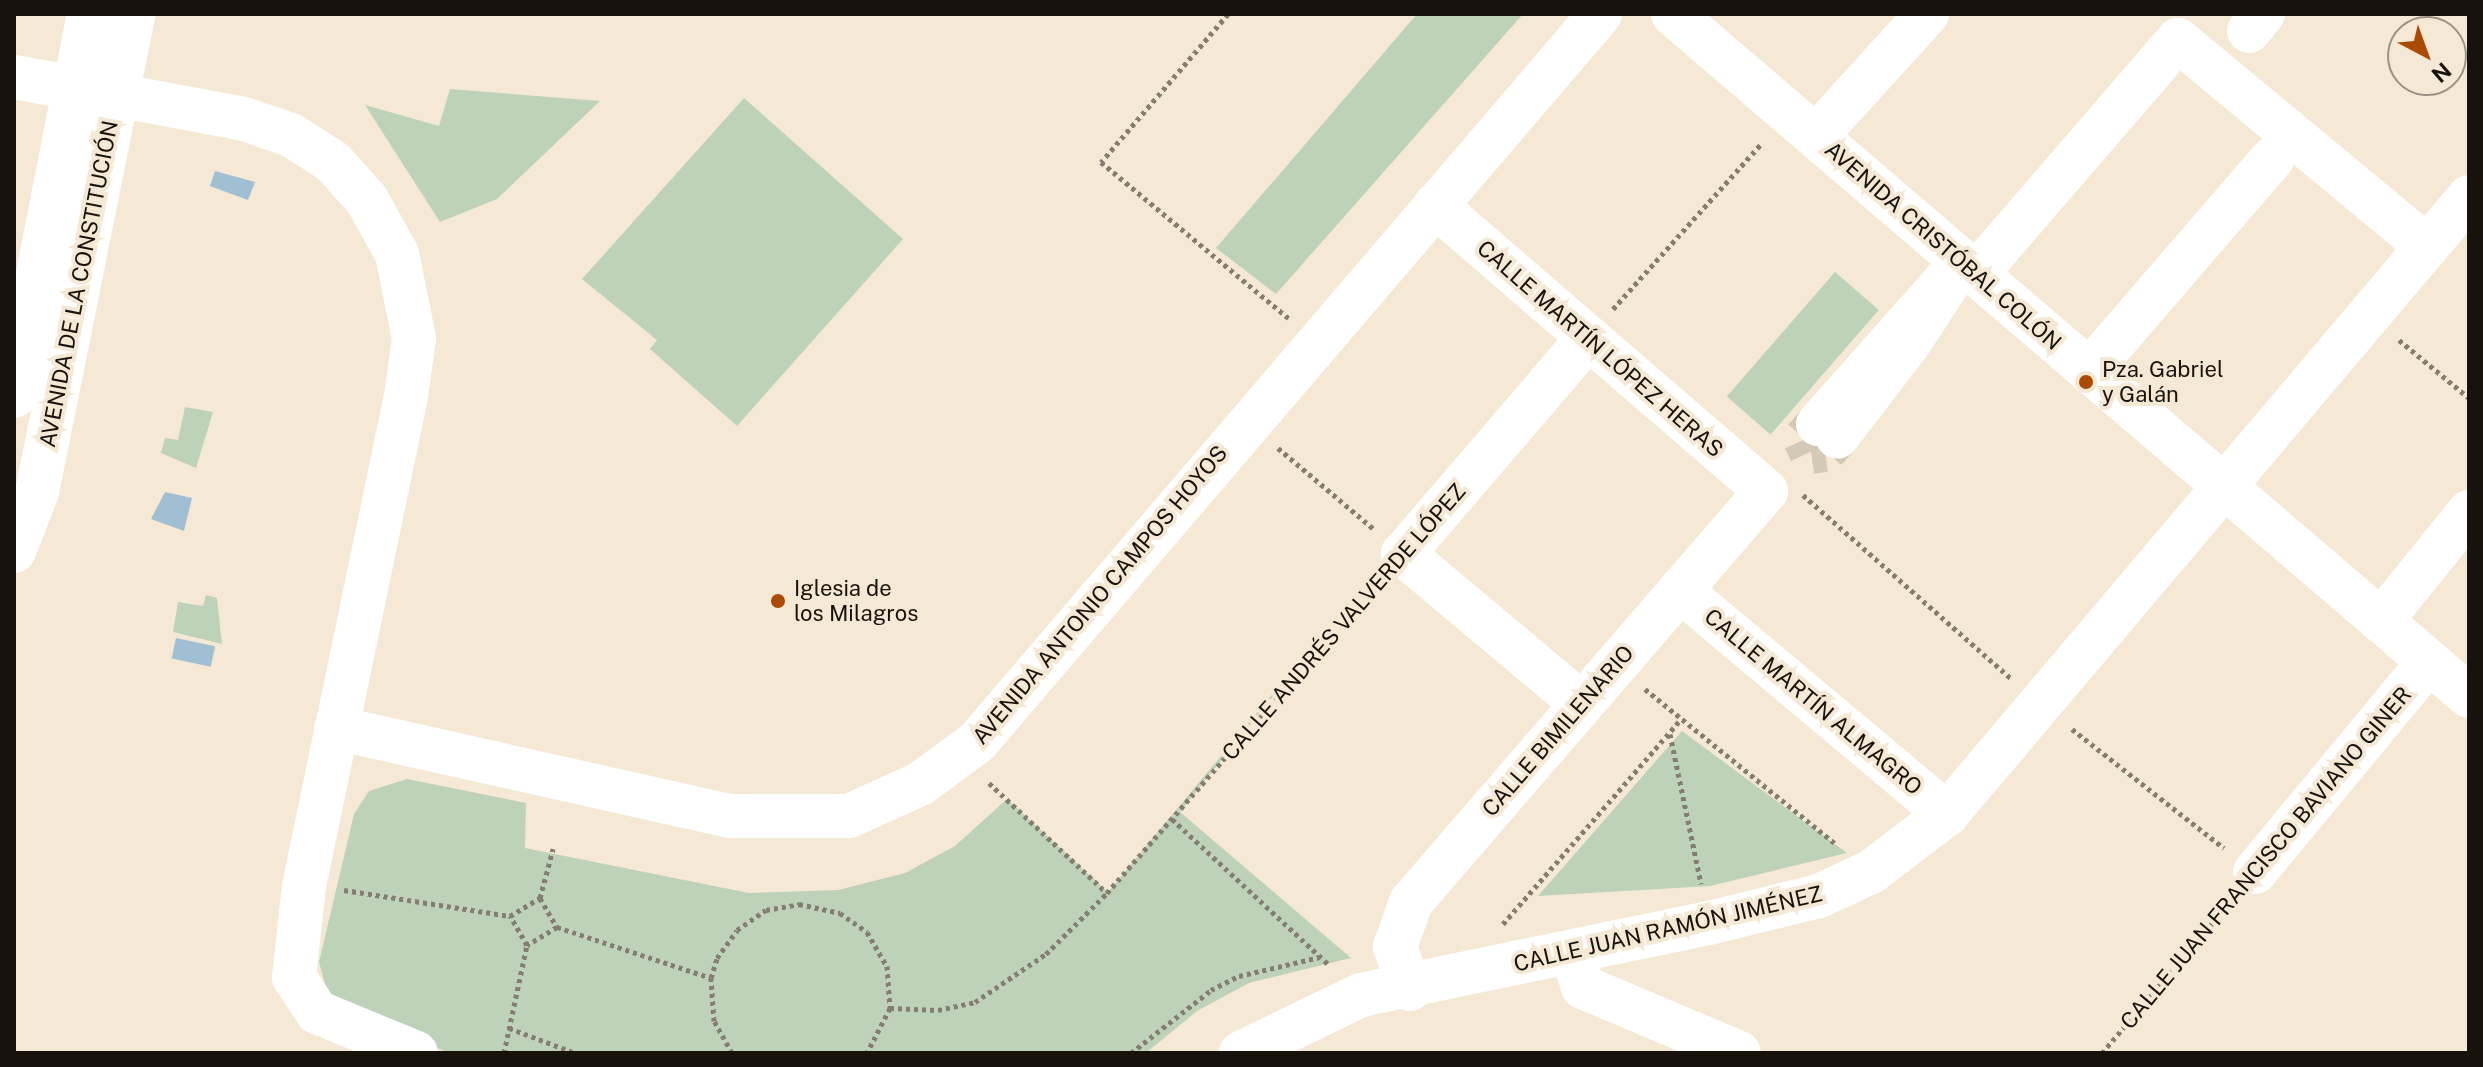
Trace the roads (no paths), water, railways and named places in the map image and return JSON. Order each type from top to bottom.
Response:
[{"type":"street","name":"AVENIDA DE LA CONSTITUCIÓN","points":[[14,396],[89,14]]},
{"type":"street","name":"AVENIDA DE LA CONSTITUCIÓN","points":[[14,551],[37,492],[133,14]]},
{"type":"street","name":"AVENIDA ANTONIO CAMPOS HOYOS","points":[[336,728],[731,816],[849,816],[920,784],[977,742],[1247,422],[1319,343],[1600,14]]},
{"type":"street","name":"AVENIDA CRISTÓBAL COLÓN","points":[[1673,14],[2469,696]]},
{"type":"street","points":[[1802,125],[1927,14]]},
{"type":"street","points":[[1827,431],[1909,343],[1969,268],[2178,40],[2427,247]]},
{"type":"street","points":[[14,77],[74,88]]},
{"type":"street","points":[[116,95],[244,119],[291,135],[333,162],[367,200],[397,254],[414,338],[304,886],[294,977],[317,1012],[416,1053]]},
{"type":"street","points":[[2089,371],[2273,158]]},
{"type":"street","name":"CALLE JUAN RAMÓN JIMÉNEZ","points":[[1245,1052],[1361,995],[1410,989],[1709,923],[1819,896],[1871,872],[1947,814],[2226,489],[2469,197]]},
{"type":"street","name":"CALLE MARTÍN LÓPEZ HERAS","points":[[1435,205],[1766,491]]},
{"type":"street","name":"CALLE ANDRÉS VALVERDE LÓPEZ","points":[[1582,704],[1403,554],[1588,338]]},
{"type":"street","name":"CALLE BIMILENARIO","points":[[1410,989],[1395,947],[1411,902],[1766,491]]},
{"type":"street","points":[[2381,621],[2469,512]]},
{"type":"street","name":"CALLE MARTÍN ALMAGRO","points":[[1680,590],[1947,814]]},
{"type":"street","name":"CALLE JUAN FRANCISCO BAVIANO GINER","points":[[2255,872],[2429,662]]},
{"type":"street","points":[[1572,953],[1583,987],[1739,1053]]},
{"type":"water","points":[[215,171],[255,182],[248,200],[210,186]]},
{"type":"water","points":[[165,492],[192,498],[184,531],[151,519]]},
{"type":"water","points":[[176,638],[215,646],[211,667],[172,659]]},
{"type":"tunnel","points":[[1818,424],[1805,439],[1811,452],[1825,450],[1837,437]]},
{"type":"place","name":"Pza. Gabriel y Galán","points":[[2086,382]]},
{"type":"place","name":"Iglesia de los Milagros","points":[[778,601]]}]
